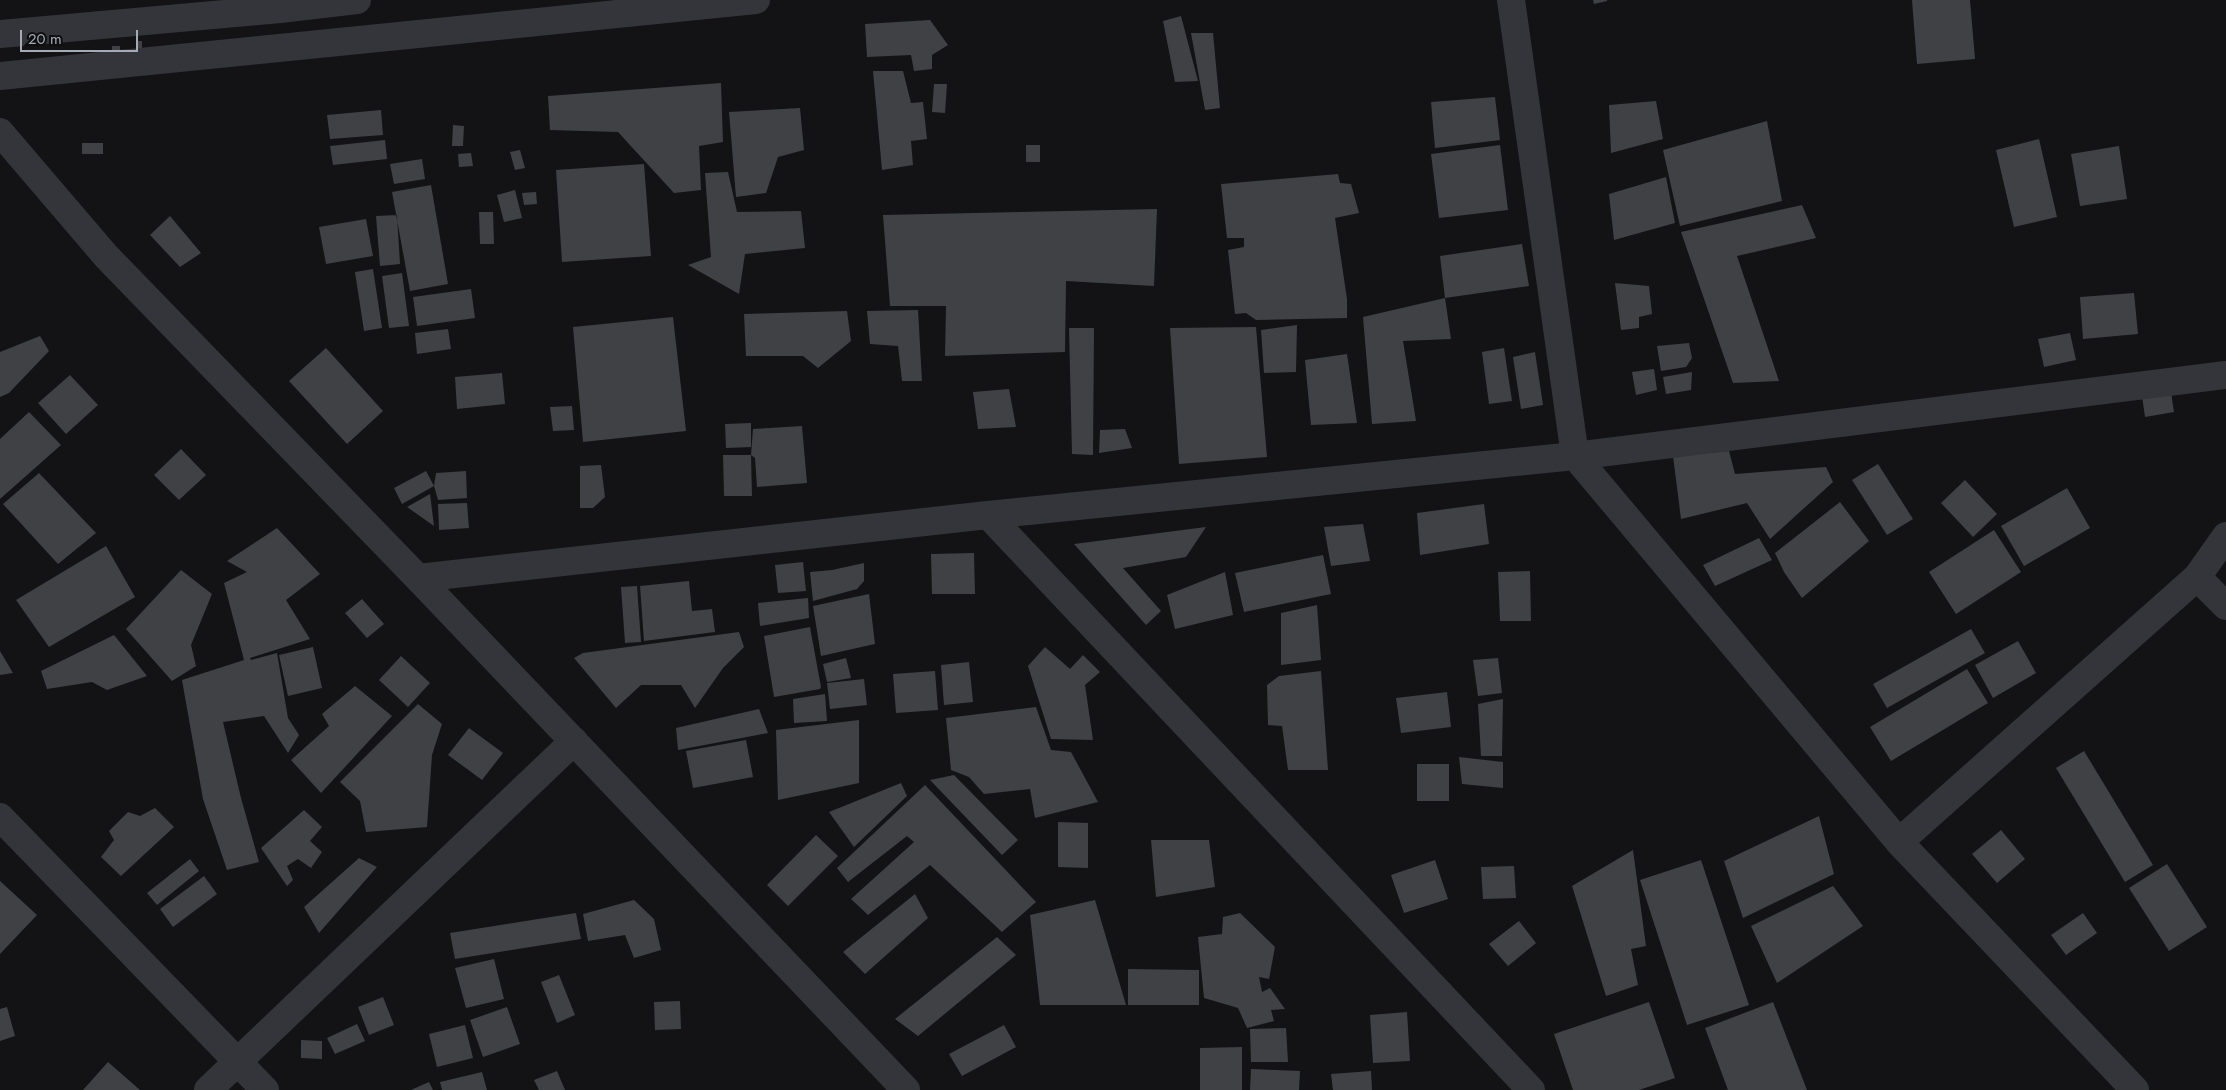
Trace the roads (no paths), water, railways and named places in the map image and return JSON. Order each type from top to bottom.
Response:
[{"type":"street","points":[[0,34],[275,5],[357,0]]},
{"type":"street","points":[[0,76],[756,0]]},
{"type":"street","points":[[1511,0],[1575,456],[1899,842],[2135,1090]]},
{"type":"street","points":[[0,132],[106,256],[418,578],[906,1090]]},
{"type":"street","points":[[418,578],[988,515],[1575,456],[2226,375]]},
{"type":"street","points":[[988,515],[1531,1090]]},
{"type":"street","points":[[1899,842],[2197,578],[2226,536]]},
{"type":"street","points":[[2197,578],[2226,606]]},
{"type":"street","points":[[208,1090],[574,741]]},
{"type":"street","points":[[0,818],[265,1090]]}]
